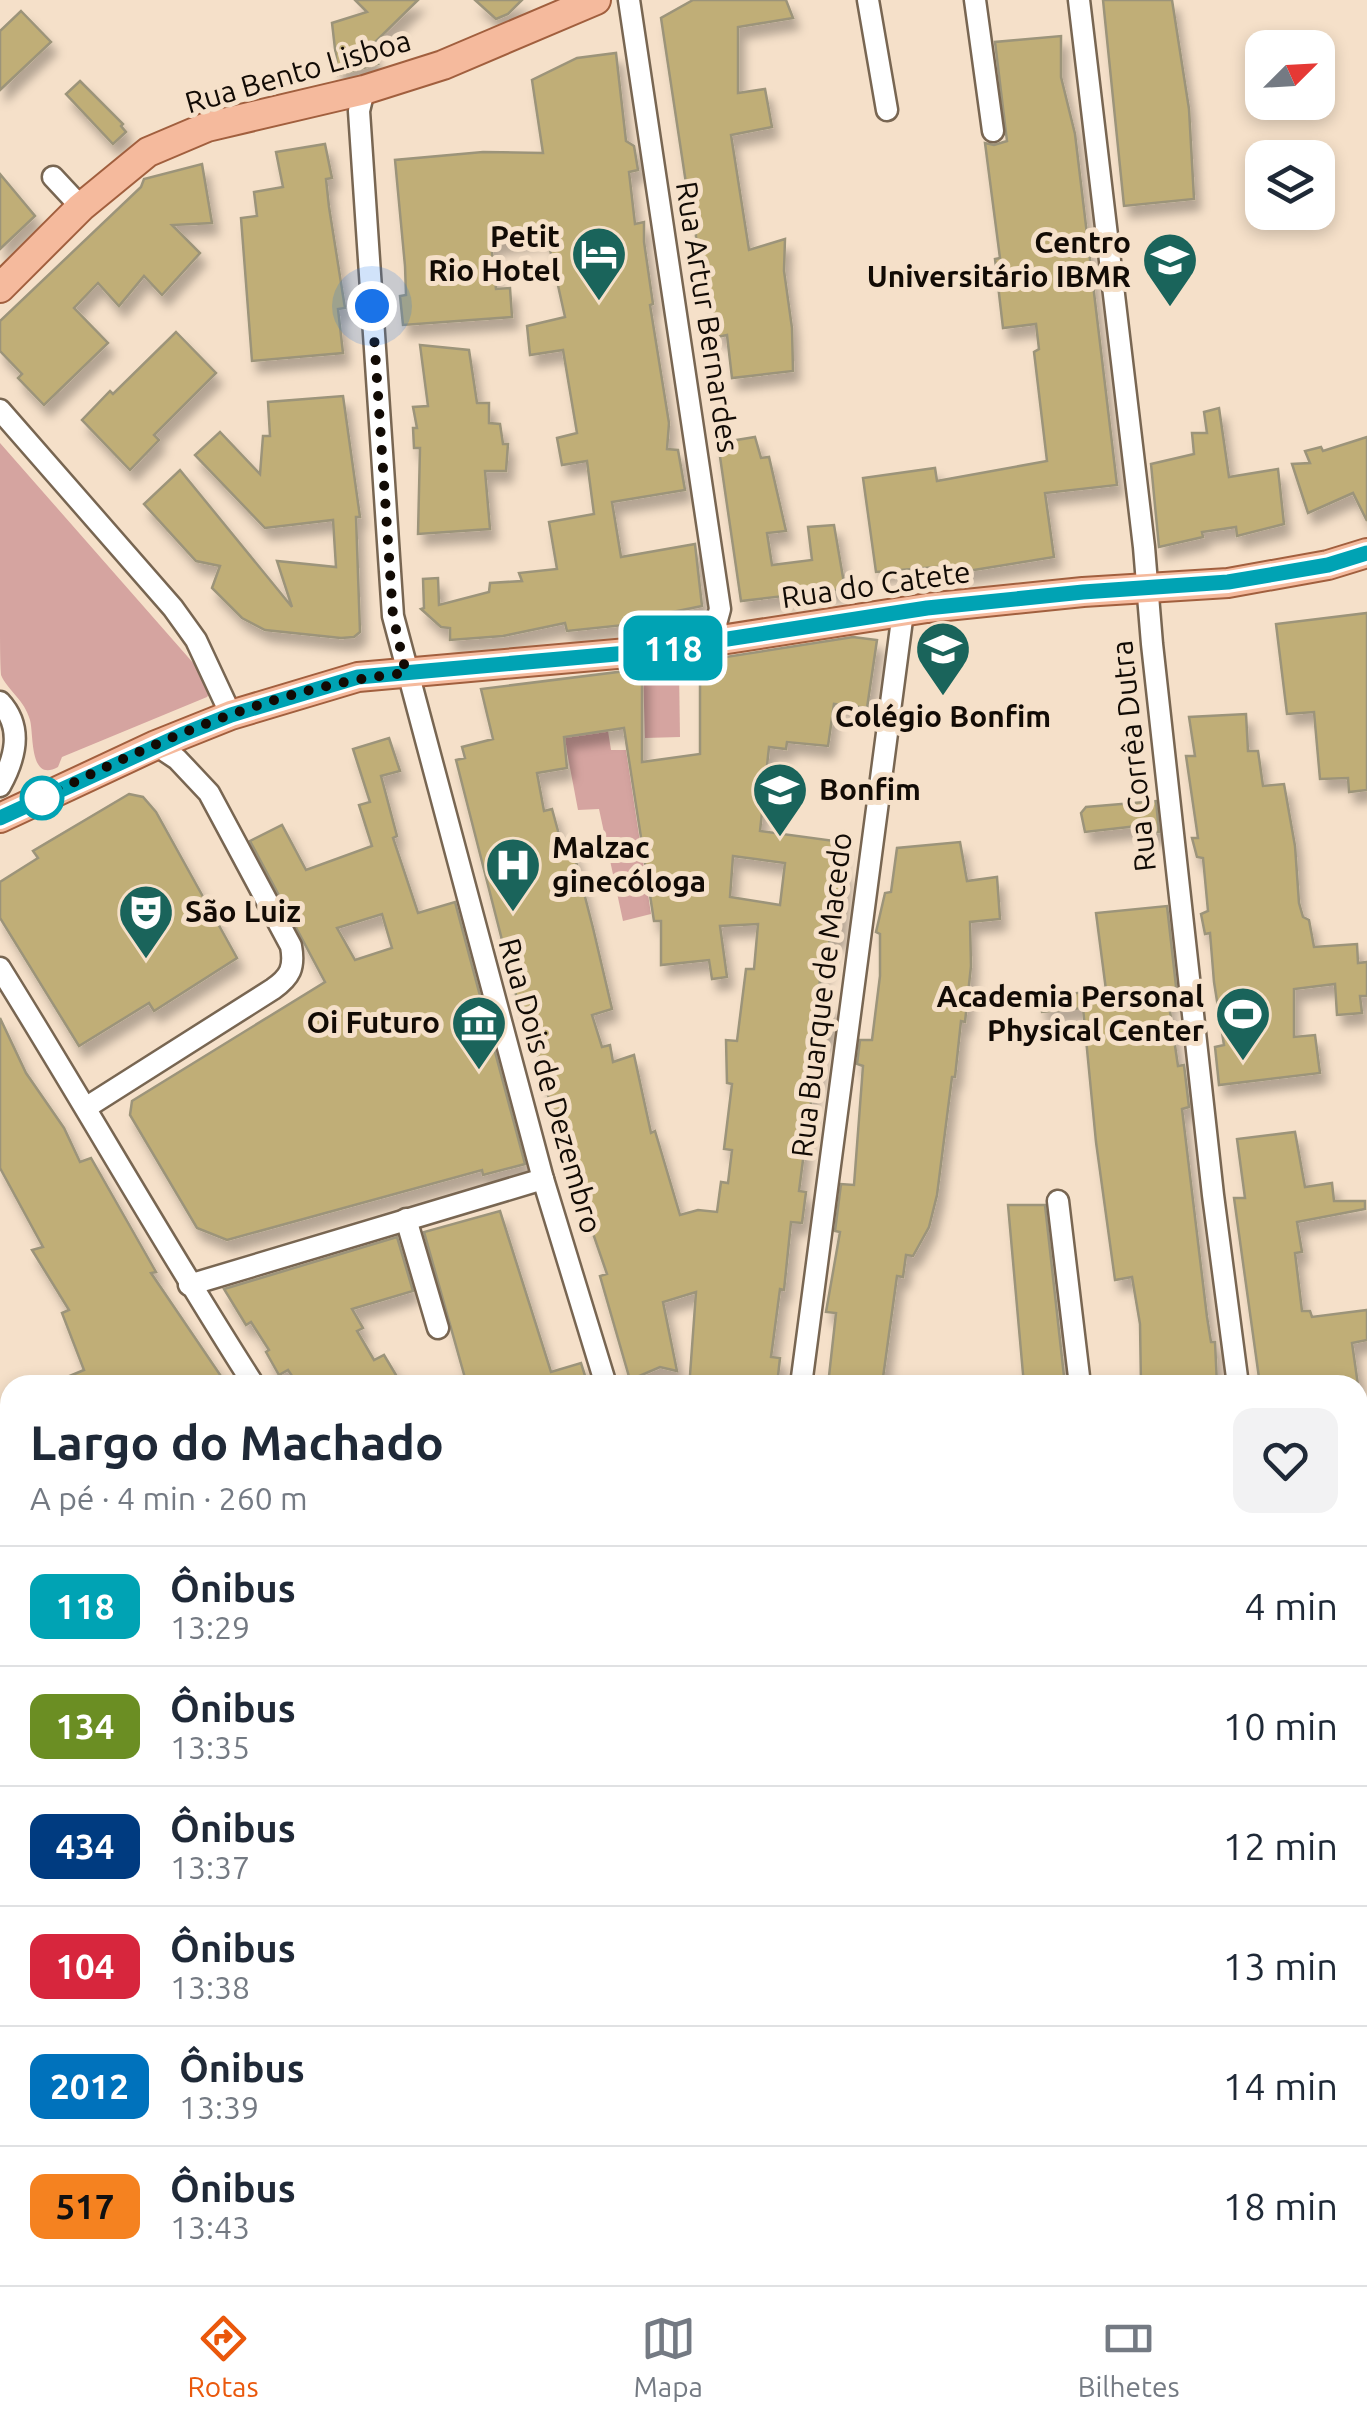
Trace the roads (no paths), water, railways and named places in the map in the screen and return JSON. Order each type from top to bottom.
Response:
[{"type":"main road","name":"Rua Bento Lisboa","points":[[0,288],[81,208],[148,152],[207,127],[364,90],[443,65],[596,0]]},
{"type":"main road","name":"Rua do Catete","points":[[0,818],[156,745],[231,715],[358,677],[650,651],[902,612],[1228,582],[1328,565],[1367,553]]},
{"type":"street","name":"Rua Artur Bernardes","points":[[629,0],[720,609],[711,642]]},
{"type":"street","points":[[868,0],[888,110]]},
{"type":"street","points":[[975,0],[993,131]]},
{"type":"street","name":"Rua Corrêa Dutra","points":[[1078,0],[1237,1375]]},
{"type":"street","name":"Rua Dois de Dezembro","points":[[364,90],[359,110],[392,596],[406,673],[543,1179],[603,1375]]},
{"type":"street","points":[[53,177],[81,208]]},
{"type":"street","points":[[0,410],[173,608],[196,640],[231,715]]},
{"type":"street","name":"Rua Buarque de Macedo","points":[[803,1375],[902,612]]},
{"type":"street","points":[[0,702],[8,710],[16,734],[14,760],[0,786]]},
{"type":"street","points":[[87,1108],[287,979],[293,967],[291,946],[209,793],[177,759],[156,745]]},
{"type":"street","points":[[0,968],[248,1375]]},
{"type":"street","points":[[190,1285],[543,1179]]},
{"type":"street","points":[[1058,1200],[1079,1375]]},
{"type":"street","points":[[406,1219],[438,1328]]},
{"type":"place","name":"Petit Rio Hotel","points":[[599,303]]},
{"type":"place","name":"Centro Universitário IBMR","points":[[1170,309]]},
{"type":"place","name":"Colégio Bonfim","points":[[943,698]]},
{"type":"place","name":"Bonfim","points":[[780,839]]},
{"type":"place","name":"Malzac ginecóloga","points":[[513,914]]},
{"type":"place","name":"São Luiz","points":[[146,961]]},
{"type":"place","name":"Academia Personal Physical Center","points":[[1243,1063]]},
{"type":"place","name":"Oi Futuro","points":[[479,1072]]}]
